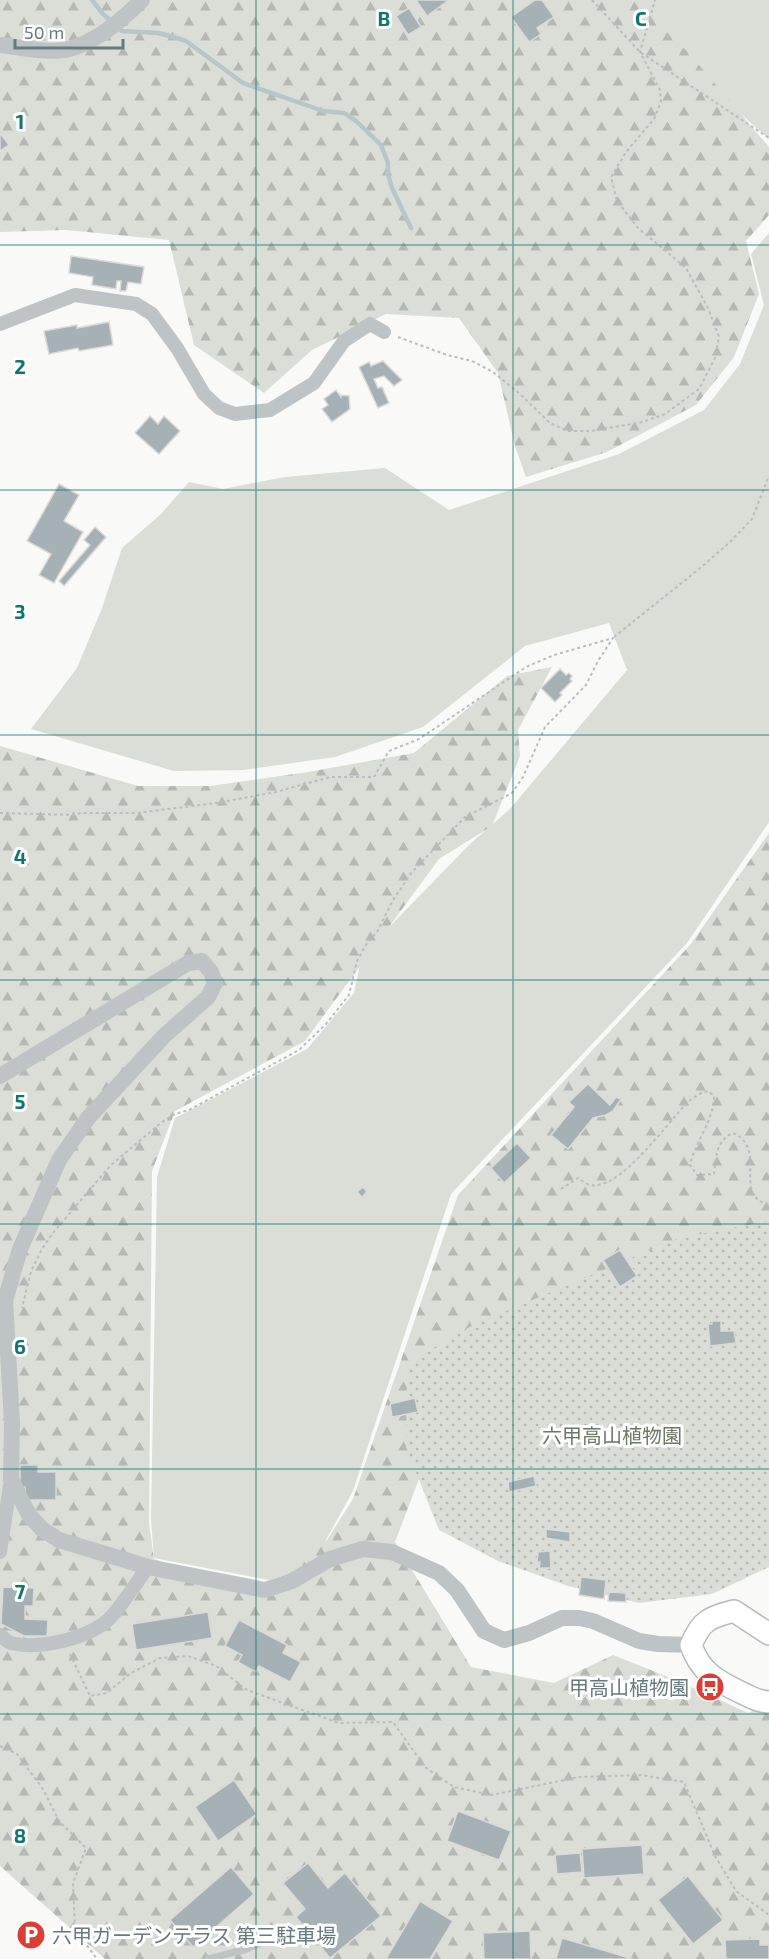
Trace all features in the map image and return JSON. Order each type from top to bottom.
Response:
[{"type":"main road","points":[[769,1634],[734,1611],[714,1616],[698,1628],[691,1645],[695,1658],[714,1679],[760,1702],[769,1702]]},
{"type":"street","points":[[0,45],[68,50],[94,38],[142,0]]},
{"type":"street","points":[[0,324],[75,295],[136,304],[152,314],[177,348],[204,393],[219,408],[235,414],[270,410],[314,383],[344,341],[370,324],[384,332]]},
{"type":"street","points":[[0,1076],[188,963],[202,962],[212,972],[215,983],[208,997],[164,1036],[88,1118],[59,1160],[20,1249],[5,1301],[12,1422],[11,1479],[0,1552]]},
{"type":"street","points":[[11,1479],[29,1515],[42,1529],[59,1540],[148,1567],[265,1590],[292,1581],[330,1559],[363,1550],[392,1552],[439,1573],[457,1590],[484,1631],[504,1640],[529,1633],[562,1618],[579,1618],[593,1621],[639,1641],[691,1645]]},
{"type":"street","points":[[0,1635],[9,1643],[36,1645],[63,1641],[90,1631],[111,1618],[148,1567]]},
{"type":"lane","points":[[208,1959],[247,1949],[283,1933]]},
{"type":"path","points":[[592,0],[640,52],[769,138]]},
{"type":"path","points":[[384,332],[447,355],[472,361],[494,372],[550,423],[568,431],[639,423],[665,414],[699,388],[715,358],[719,337],[708,308],[686,268],[638,228],[617,201],[611,177],[626,152],[654,119],[661,102],[660,90],[640,52],[655,0]]},
{"type":"path","points":[[21,1314],[31,1271],[42,1249],[111,1165],[162,1122],[175,1114],[189,1110],[298,1050],[326,1024],[349,995],[357,961],[412,872],[465,817],[512,793],[523,777],[545,727],[586,685],[613,638],[722,549],[752,519],[769,476]]},
{"type":"path","points":[[0,813],[74,815],[136,813],[226,802],[276,792],[330,777],[374,777],[389,751],[419,739],[526,667],[554,655],[613,638]]},
{"type":"path","points":[[561,1189],[578,1178],[590,1185],[603,1184],[620,1174],[637,1160],[685,1105],[699,1094],[708,1091],[714,1096],[714,1106],[690,1165],[697,1175],[714,1174],[716,1152],[726,1136],[733,1133],[742,1137],[749,1149],[750,1178],[754,1197],[761,1203],[769,1205]]},
{"type":"path","points":[[63,1641],[90,1696],[107,1693],[131,1673],[160,1658],[188,1656],[216,1666],[247,1690],[339,1723],[393,1722],[425,1767],[454,1787],[492,1795],[579,1777],[640,1775],[684,1782],[715,1856],[736,1891],[769,1915]]},
{"type":"path","points":[[0,1746],[18,1754],[43,1789],[59,1821],[86,1848],[73,1883],[75,1929],[96,1959]]},
{"type":"green space","points":[[0,0],[632,0],[687,51],[769,147],[769,215],[746,241],[759,294],[734,357],[696,405],[607,452],[526,477],[515,446],[498,373],[459,318],[386,314],[312,350],[264,393],[194,345],[169,240],[66,230],[0,232]]},
{"type":"green space","points":[[624,0],[769,0],[769,139],[695,74]]},
{"type":"green space","points":[[769,233],[769,822],[687,943],[451,1194],[353,1491],[317,1556],[290,1573],[269,1580],[154,1558],[151,1519],[157,1177],[175,1118],[307,1049],[354,993],[362,955],[470,844],[510,809],[627,670],[609,623],[525,646],[423,727],[335,757],[243,770],[174,771],[31,729],[77,668],[102,608],[122,548],[161,514],[189,482],[223,489],[285,477],[385,468],[449,510],[619,454],[704,410],[740,364],[764,305],[751,254]]},
{"type":"green space","points":[[552,667],[518,730],[520,756],[492,826],[439,859],[305,1041],[175,1111],[152,1171],[149,1523],[154,1559],[260,1594],[327,1540],[353,1499],[458,1195],[690,945],[769,833],[769,1315],[448,1403],[395,1542],[471,1667],[554,1683],[613,1655],[748,1713],[769,1705],[769,1959],[105,1959],[0,1866],[0,746],[138,786],[210,786],[308,772],[414,753],[507,676]]},
{"type":"green space","name":"六甲高山植物園","points":[[769,1221],[769,1567],[712,1594],[639,1603],[568,1586],[498,1561],[439,1530],[406,1447],[407,1363],[473,1325],[679,1238]]},
{"type":"building","points":[[416,0],[449,0],[427,16]]},
{"type":"building","points":[[535,0],[542,0],[554,17],[537,28],[541,34],[529,42],[511,17]]},
{"type":"building","points":[[409,8],[421,27],[408,35],[396,16]]},
{"type":"building","points":[[0,133],[9,145],[0,151]]},
{"type":"building","points":[[71,256],[144,267],[141,284],[128,282],[126,291],[120,291],[121,281],[117,281],[116,289],[92,285],[93,277],[69,273]]},
{"type":"building","points":[[109,322],[113,345],[79,351],[78,348],[49,354],[44,331]]},
{"type":"building","points":[[383,361],[402,380],[394,386],[384,376],[374,379],[378,388],[382,387],[389,403],[378,408],[359,367],[369,362],[371,366]]},
{"type":"building","points":[[336,390],[341,397],[341,395],[349,396],[350,409],[332,422],[322,409],[328,405],[324,399]]},
{"type":"building","points":[[150,416],[158,424],[164,416],[180,431],[159,454],[135,433]]},
{"type":"building","points":[[59,484],[79,495],[64,521],[83,532],[54,583],[39,575],[51,554],[27,541]]},
{"type":"building","points":[[95,527],[106,537],[64,586],[59,581],[90,545],[84,540]]},
{"type":"building","points":[[560,669],[566,675],[569,673],[572,676],[570,679],[572,681],[555,702],[541,688]]},
{"type":"building","points":[[588,1084],[610,1105],[616,1097],[621,1099],[613,1111],[593,1118],[568,1149],[551,1135],[574,1107],[569,1102]]},
{"type":"building","points":[[517,1143],[531,1158],[504,1183],[491,1168]]},
{"type":"building","points":[[363,1187],[367,1192],[362,1197],[357,1192]]},
{"type":"building","points":[[620,1250],[637,1276],[620,1287],[603,1260]]},
{"type":"building","points":[[712,1321],[721,1321],[721,1331],[734,1331],[736,1343],[710,1346],[708,1324],[712,1324]]},
{"type":"building","points":[[415,1398],[418,1412],[392,1417],[390,1404]]},
{"type":"building","points":[[20,1465],[38,1465],[38,1472],[56,1472],[56,1500],[25,1500],[25,1487],[20,1487]]},
{"type":"building","points":[[534,1476],[536,1486],[509,1492],[508,1482]]},
{"type":"building","points":[[546,1529],[570,1532],[570,1542],[546,1538]]},
{"type":"building","points":[[550,1551],[551,1568],[539,1568],[538,1552]]},
{"type":"building","points":[[581,1577],[606,1580],[604,1599],[579,1595]]},
{"type":"building","points":[[3,1587],[34,1588],[33,1606],[25,1606],[25,1619],[48,1620],[47,1636],[24,1636],[1,1624]]},
{"type":"building","points":[[609,1592],[626,1593],[626,1602],[608,1601]]},
{"type":"building","points":[[208,1612],[212,1638],[136,1650],[132,1624]]},
{"type":"building","points":[[239,1620],[287,1645],[283,1653],[301,1662],[290,1682],[259,1666],[256,1672],[238,1662],[242,1655],[225,1646]]},
{"type":"building","points":[[234,1780],[257,1814],[218,1841],[195,1807]]},
{"type":"building","points":[[458,1811],[511,1831],[499,1860],[447,1841]]},
{"type":"building","points":[[642,1845],[644,1874],[584,1878],[582,1849]]},
{"type":"building","points":[[580,1853],[582,1872],[557,1874],[555,1855]]},
{"type":"building","points":[[308,1863],[328,1888],[345,1873],[381,1916],[330,1958],[296,1917],[305,1909],[283,1883]]},
{"type":"building","points":[[231,1867],[254,1894],[193,1947],[170,1920]]},
{"type":"building","points":[[688,1876],[723,1920],[693,1944],[658,1900]]},
{"type":"building","points":[[420,1901],[453,1921],[430,1959],[386,1959]]},
{"type":"building","points":[[530,1931],[531,1959],[484,1959],[483,1933]]},
{"type":"building","points":[[562,1938],[633,1959],[556,1959]]},
{"type":"building","points":[[760,1939],[760,1945],[769,1945],[769,1959],[726,1959],[725,1940]]},
{"type":"waterway","points":[[92,0],[103,14],[122,31],[158,33],[186,41],[243,83],[323,111],[344,113],[356,121],[381,145],[388,163],[392,188],[411,228]]},
{"type":"place","name":"甲高山植物園","points":[[710,1687]]},
{"type":"place","name":"六甲ガーデンテラス 第三駐車場","points":[[31,1935]]}]
